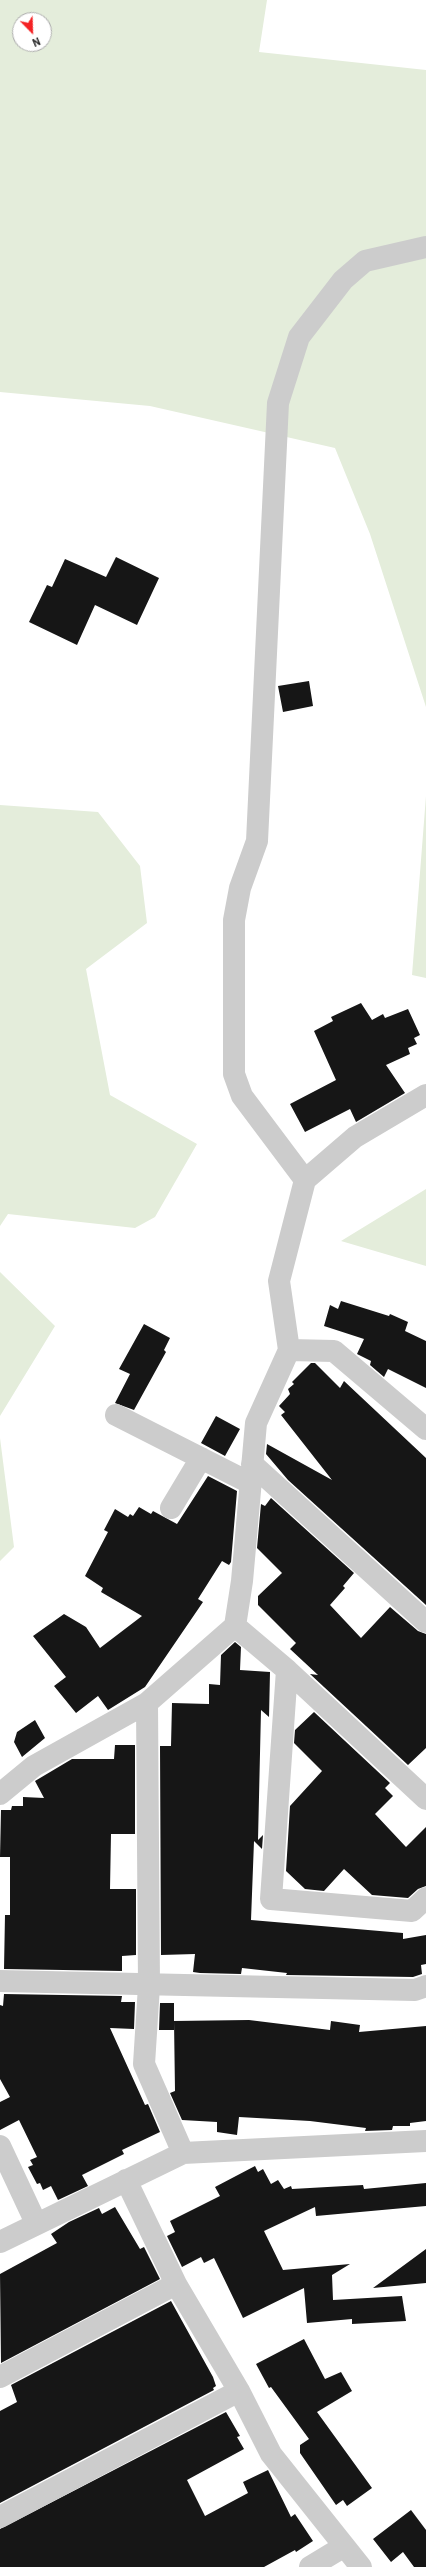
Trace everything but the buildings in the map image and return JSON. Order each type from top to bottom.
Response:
[{"type":"street","points":[[305,1180],[242,1096],[234,1074],[234,920],[240,888],[257,841],[278,403],[299,337],[343,280],[365,261],[426,247]]},
{"type":"street","points":[[0,1794],[34,1766],[146,1703],[235,1626],[242,1581],[256,1423],[289,1350],[279,1282],[305,1180],[355,1137],[426,1095]]},
{"type":"street","points":[[289,1350],[334,1351],[423,1424]]},
{"type":"street","points":[[116,1415],[201,1458],[251,1474],[426,1622]]},
{"type":"street","points":[[171,1508],[201,1458]]},
{"type":"street","points":[[235,1626],[287,1670],[426,1799]]},
{"type":"street","points":[[287,1670],[271,1899],[412,1911],[426,1898]]},
{"type":"street","points":[[146,1703],[149,1986],[144,2064],[183,2153]]},
{"type":"street","points":[[0,1981],[149,1986],[415,1990],[426,1986]]},
{"type":"street","points":[[0,2242],[36,2223],[183,2153],[426,2141]]},
{"type":"street","points":[[0,2146],[36,2223]]},
{"type":"street","points":[[126,2180],[176,2284],[239,2392],[271,2454],[343,2547],[361,2567]]},
{"type":"street","points":[[0,2377],[176,2284]]},
{"type":"street","points":[[0,2518],[239,2392]]},
{"type":"street","points":[[310,2567],[343,2547]]},
{"type":"green space","points":[[0,0],[267,0],[259,52],[426,70],[426,707],[370,534],[335,448],[150,406],[0,392]]},
{"type":"green space","points":[[426,796],[426,978],[412,975]]},
{"type":"green space","points":[[0,805],[98,812],[140,866],[147,923],[86,969],[110,1095],[197,1144],[155,1217],[135,1228],[8,1214],[0,1226]]},
{"type":"green space","points":[[426,1189],[426,1266],[341,1241]]},
{"type":"green space","points":[[0,1272],[55,1326],[0,1416]]},
{"type":"green space","points":[[0,1438],[14,1547],[0,1561]]}]
